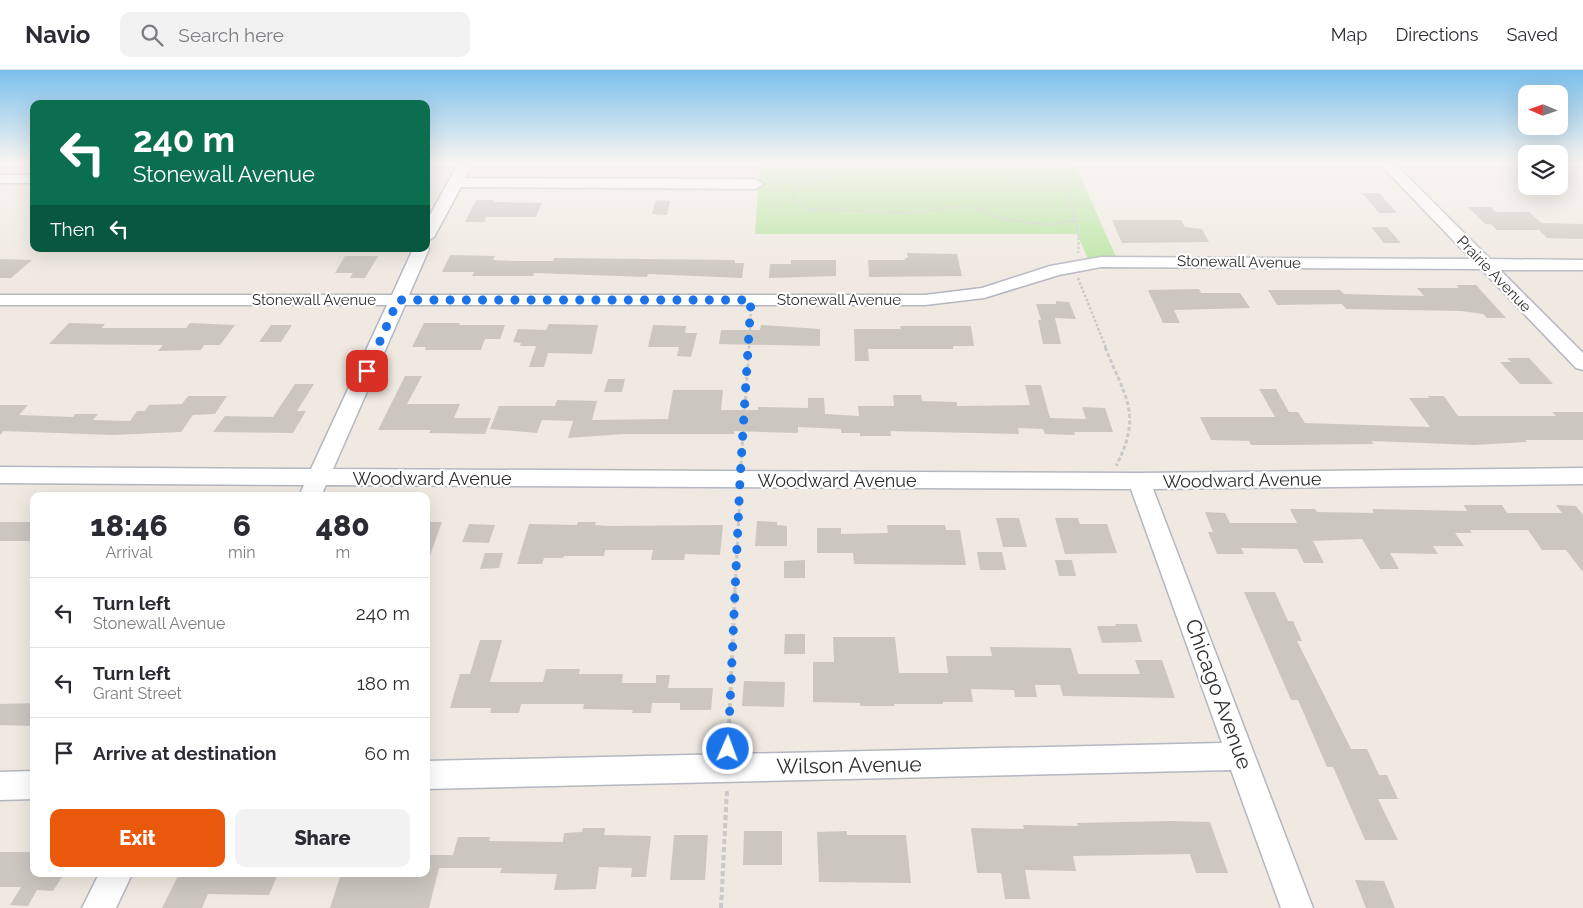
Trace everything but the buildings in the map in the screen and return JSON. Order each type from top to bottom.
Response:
[{"type":"street","points":[[430,229],[445,201]]},
{"type":"street","name":"Prairie Avenue","points":[[1423,201],[1583,364]]},
{"type":"street","points":[[315,487],[420,252]]},
{"type":"street","name":"Stonewall Avenue","points":[[0,300],[925,300],[957,298],[995,291],[1072,266],[1124,261],[1583,265]]},
{"type":"street","name":"Woodward Avenue","points":[[0,475],[315,487],[740,480],[1139,481],[1583,476]]},
{"type":"street","name":"Chicago Avenue","points":[[1139,481],[1297,908]]},
{"type":"street","name":"Wilson Avenue","points":[[430,775],[1242,756]]},
{"type":"street","points":[[0,786],[30,785]]},
{"type":"street","points":[[98,908],[114,877]]},
{"type":"path","points":[[795,201],[803,207],[814,210],[912,213],[967,205],[1003,219],[1050,224],[1074,220]]},
{"type":"path","points":[[1069,201],[1081,238],[1081,246],[1078,255],[1064,256],[1080,280],[1131,412],[1132,428],[1111,481]]},
{"type":"path","points":[[721,908],[740,480],[751,300]]},
{"type":"green space","points":[[757,201],[1091,201],[1116,257],[1088,259],[1077,234],[755,234]]},
{"type":"route","points":[[367,371],[398,300],[751,300],[740,480],[728,749]]}]
